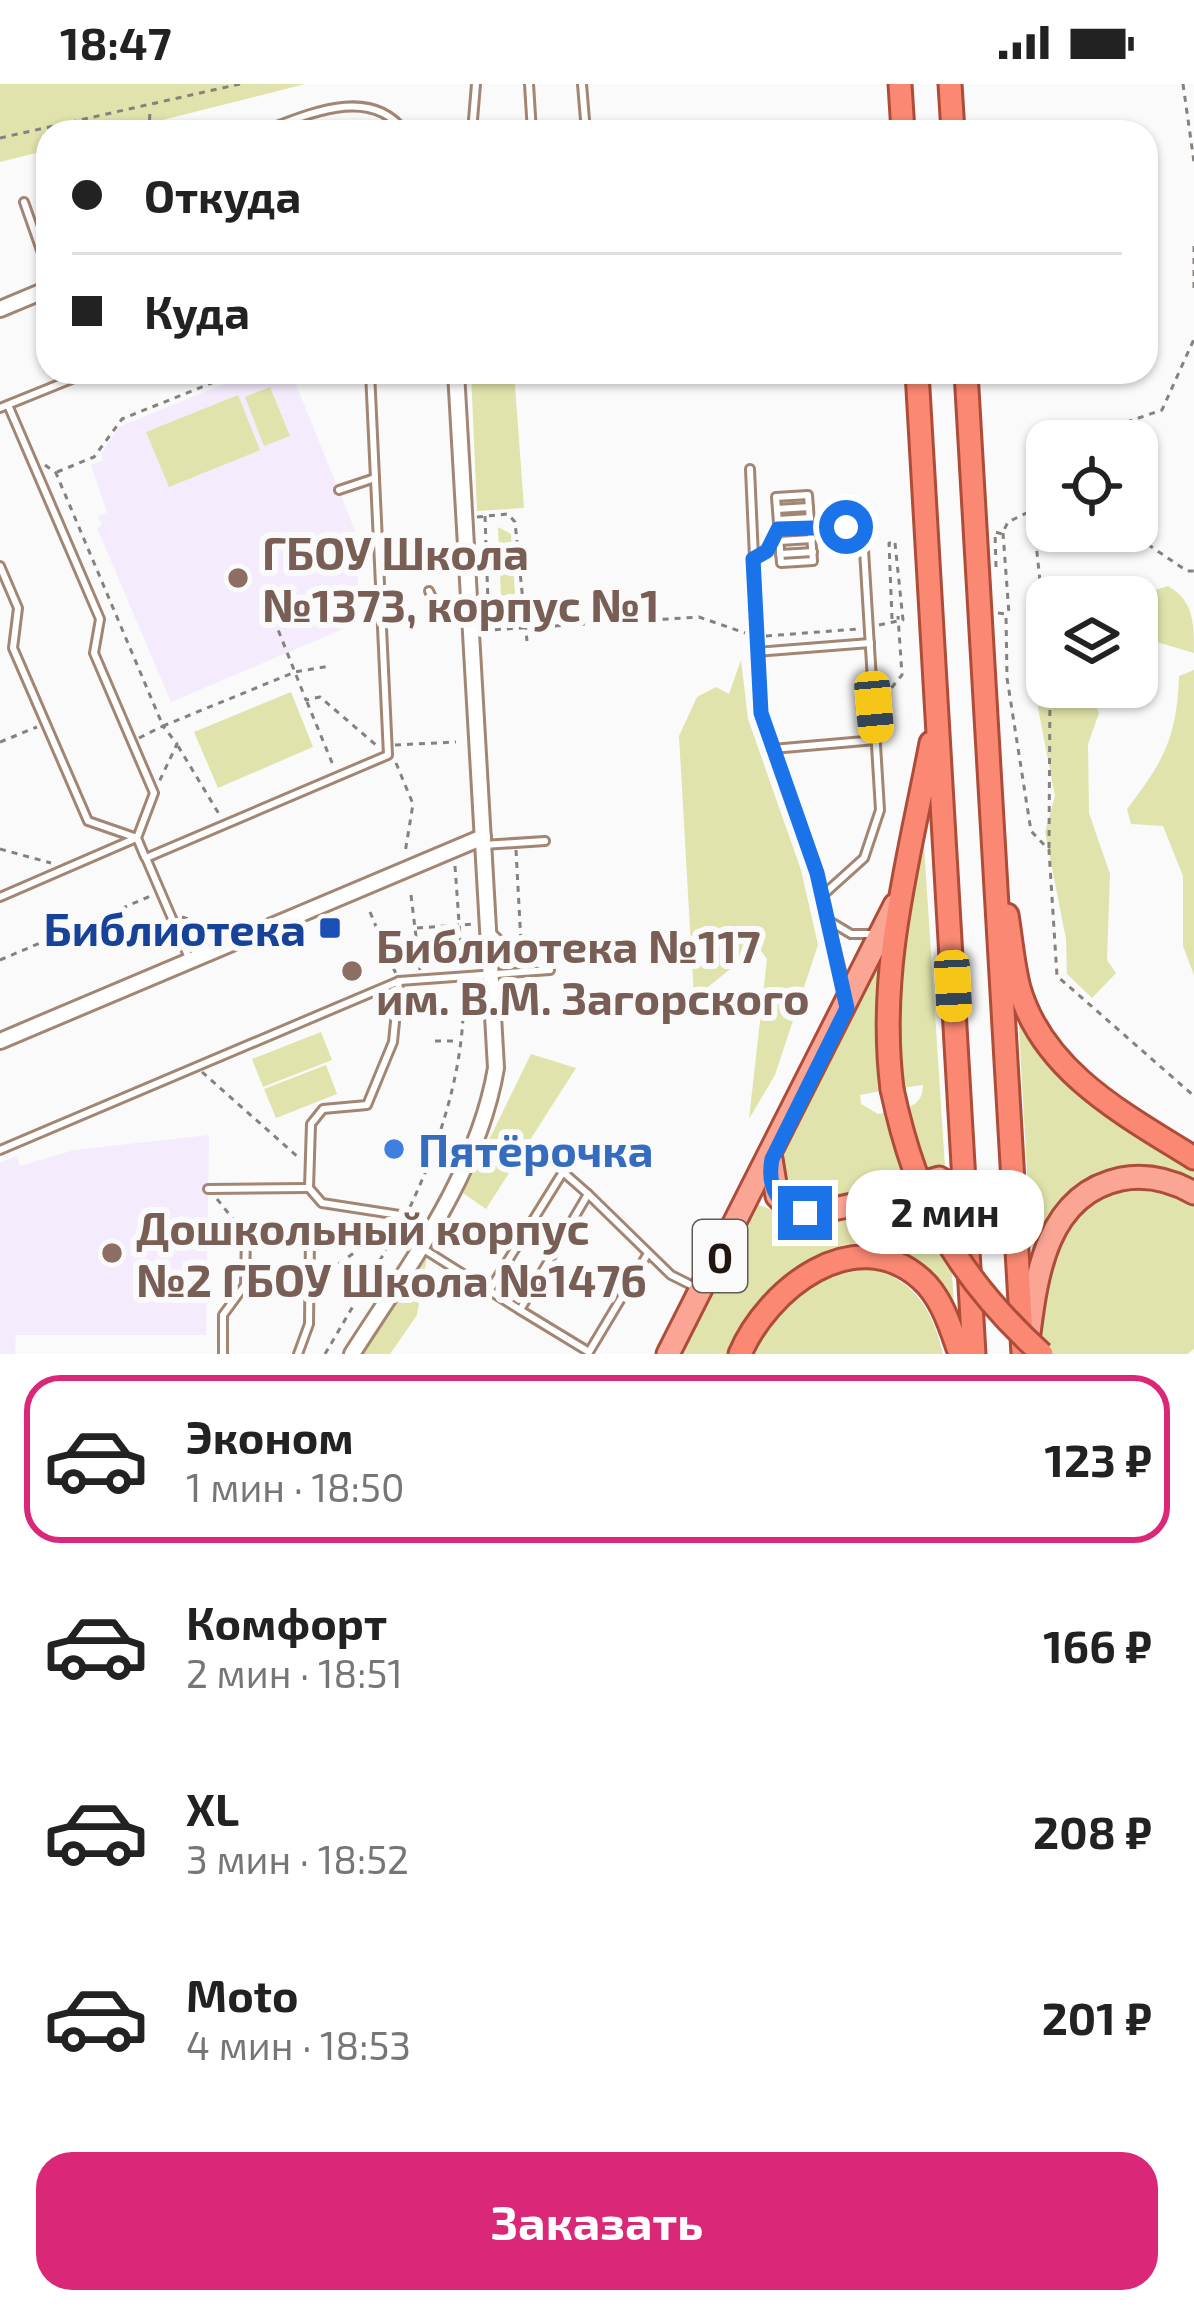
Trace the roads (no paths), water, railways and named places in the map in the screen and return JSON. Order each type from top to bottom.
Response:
[{"type":"highway","points":[[900,84],[902,120]]},
{"type":"highway","points":[[950,84],[952,120]]},
{"type":"highway","points":[[918,384],[974,1354]]},
{"type":"highway","points":[[967,384],[986,573],[987,796],[1024,1354]]},
{"type":"highway","name":"0","points":[[897,902],[938,707]]},
{"type":"highway","points":[[987,796],[1019,988],[1036,1030],[1103,1100],[1194,1158]]},
{"type":"highway","points":[[897,902],[886,1017],[892,1089],[913,1171],[935,1225],[993,1309],[1042,1354]]},
{"type":"highway","points":[[740,1354],[764,1308],[788,1286],[841,1261],[868,1258],[893,1261],[922,1279],[937,1298],[960,1354]]},
{"type":"main road","name":"0","points":[[668,1354],[772,1159],[897,902]]},
{"type":"main road","points":[[772,1159],[772,1185],[784,1204],[796,1211],[824,1211],[939,1178],[953,1186],[967,1220]]},
{"type":"main road","points":[[1024,1354],[1036,1280],[1067,1210],[1085,1194],[1131,1177],[1155,1178],[1194,1193]]},
{"type":"street","points":[[0,309],[36,294]]},
{"type":"street","points":[[352,1354],[463,1174],[486,1120],[497,1044],[466,606],[457,384]]},
{"type":"street","points":[[0,1040],[483,841]]},
{"type":"lane","points":[[473,120],[476,84]]},
{"type":"lane","points":[[529,84],[531,120]]},
{"type":"lane","points":[[582,84],[585,120]]},
{"type":"lane","points":[[300,120],[351,104],[396,120]]},
{"type":"lane","points":[[24,202],[36,236]]},
{"type":"lane","points":[[60,384],[4,407],[100,619],[94,653],[154,794],[137,838],[190,961]]},
{"type":"lane","points":[[146,858],[388,755],[371,384]]},
{"type":"lane","points":[[750,470],[761,713],[823,896],[847,1008]]},
{"type":"lane","points":[[339,490],[375,478]]},
{"type":"lane","points":[[809,507],[811,529],[813,552],[780,554],[777,509],[809,507]]},
{"type":"lane","points":[[778,531],[854,527],[862,533],[865,545],[881,802],[877,828],[858,865],[823,896]]},
{"type":"lane","points":[[778,531],[811,529]]},
{"type":"lane","points":[[753,559],[767,551],[778,531]]},
{"type":"lane","points":[[0,566],[18,608],[14,648],[88,821],[137,838]]},
{"type":"lane","points":[[429,592],[436,606],[466,606]]},
{"type":"lane","points":[[757,652],[870,644]]},
{"type":"lane","points":[[772,749],[877,740]]},
{"type":"lane","points":[[0,897],[137,838]]},
{"type":"lane","points":[[483,841],[545,841]]},
{"type":"lane","points":[[829,919],[859,936],[877,933],[888,924]]},
{"type":"lane","points":[[0,1150],[399,982],[550,970],[510,950],[490,932]]},
{"type":"lane","points":[[399,982],[393,1042],[368,1105],[322,1109],[310,1124],[309,1188],[322,1203],[406,1216]]},
{"type":"lane","points":[[489,1292],[563,1172],[671,1275],[702,1291]]},
{"type":"lane","points":[[208,1189],[309,1188]]},
{"type":"lane","points":[[520,1310],[588,1195]]},
{"type":"lane","points":[[223,1354],[223,1316],[245,1285],[246,1235],[310,1235],[308,1324],[298,1354]]},
{"type":"lane","points":[[419,1246],[589,1352],[648,1253]]},
{"type":"place","name":"ГБОУ Школа №1373, корпус №1","points":[[238,578]]},
{"type":"place","name":"Библиотека","points":[[330,928]]},
{"type":"place","name":"Библиотека №117 им. В.М. Загорского","points":[[352,971]]},
{"type":"place","name":"Пятёрочка","points":[[394,1149]]},
{"type":"place","name":"Дошкольный корпус №2 ГБОУ Школа №1476","points":[[112,1253]]}]
